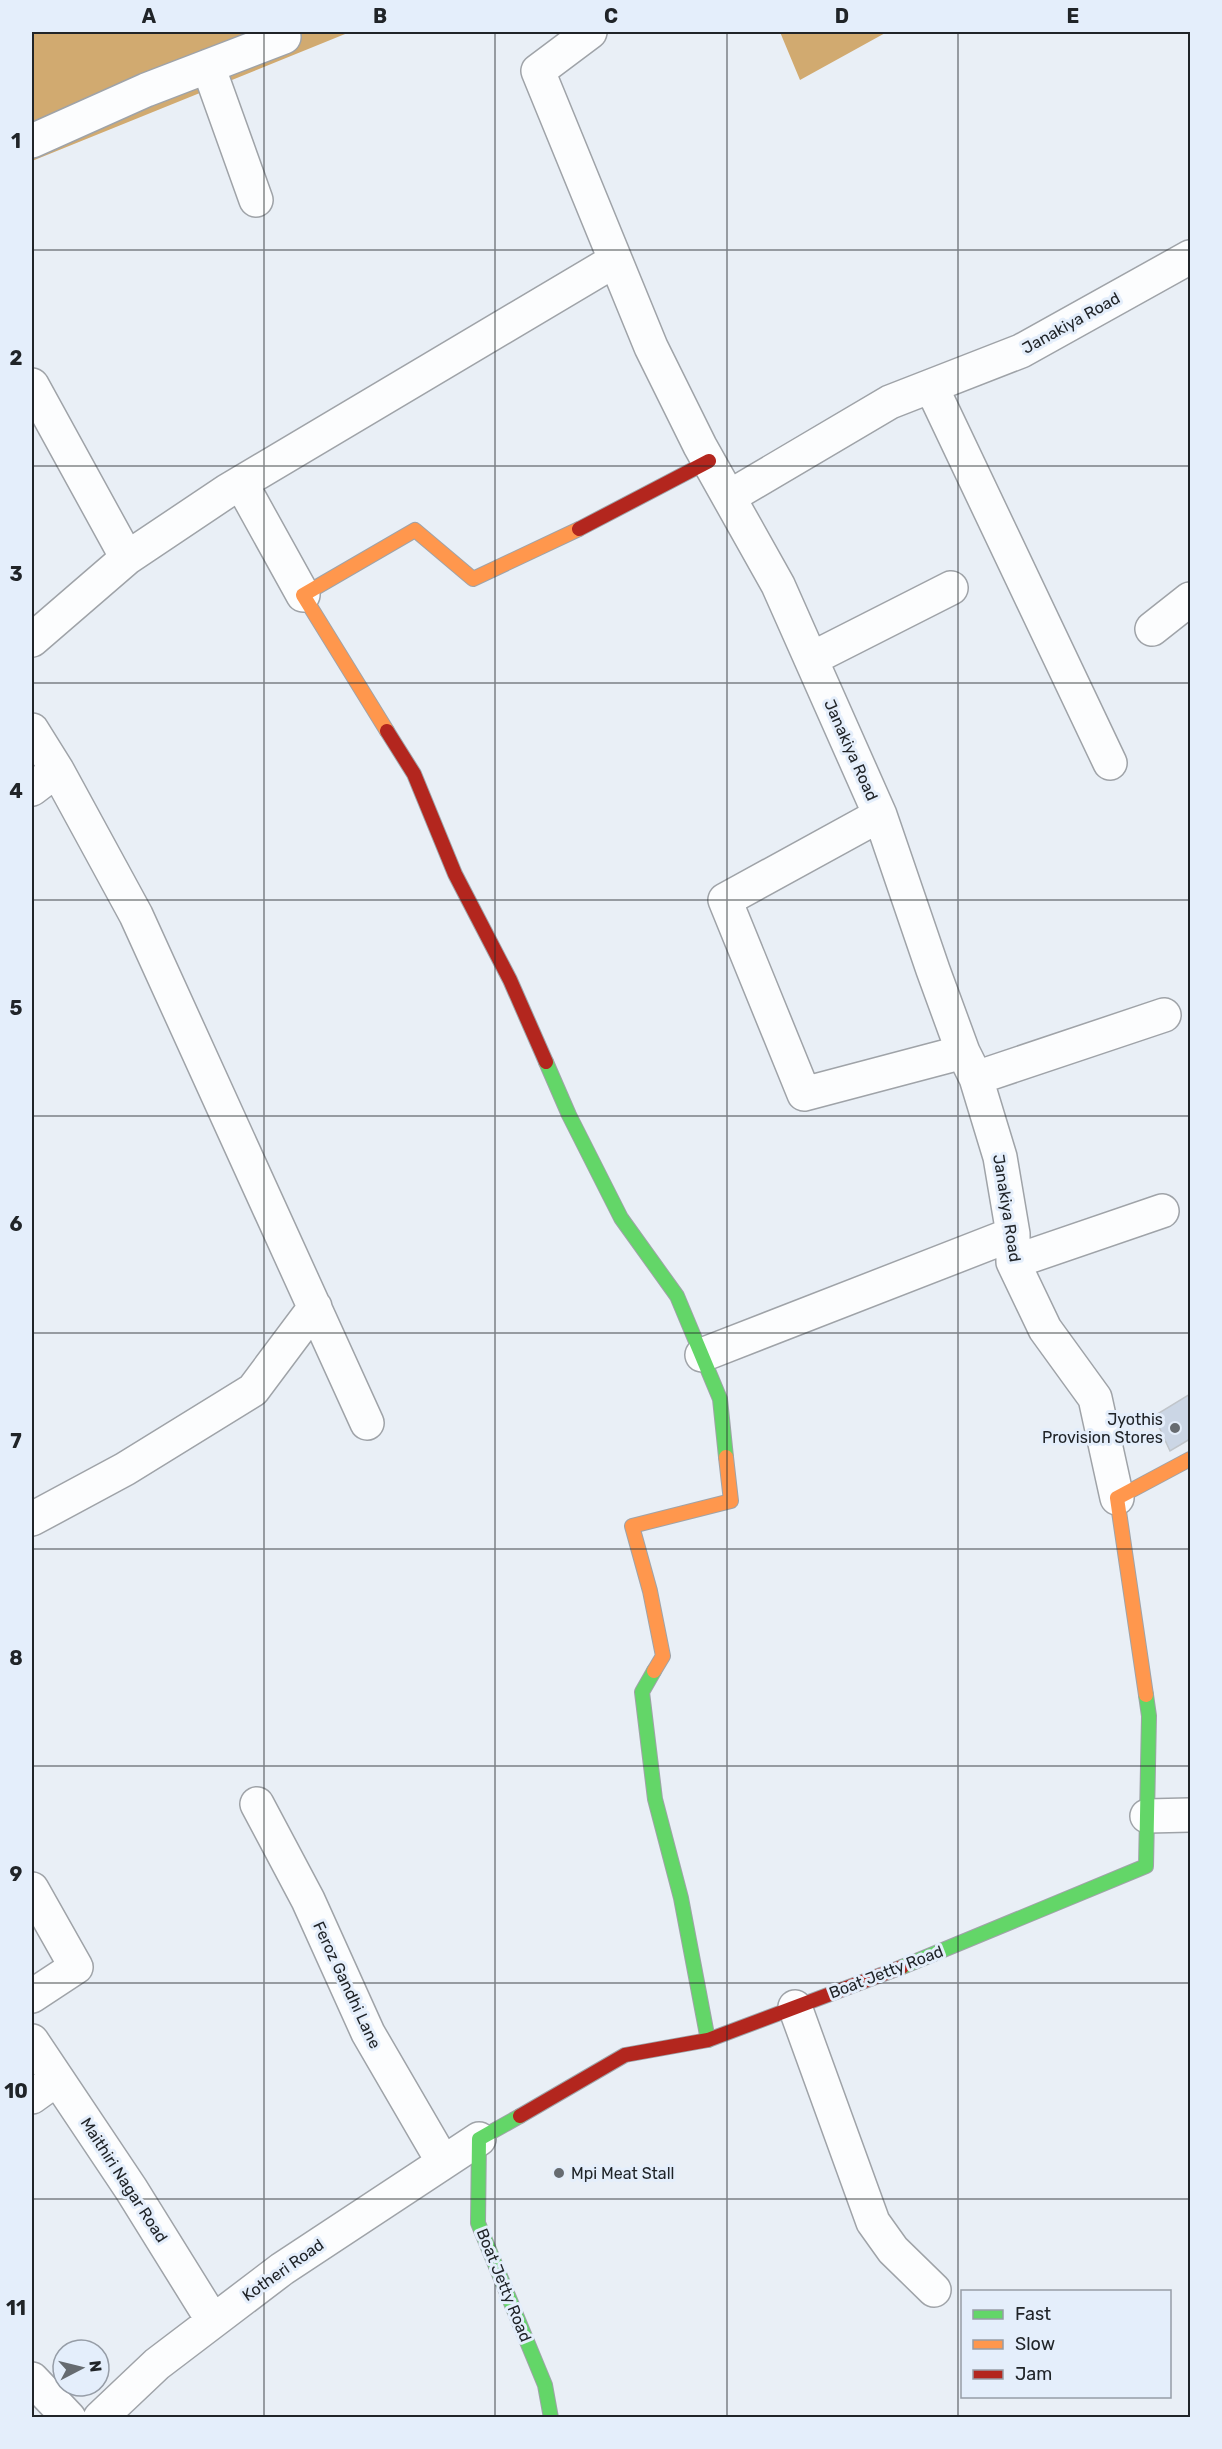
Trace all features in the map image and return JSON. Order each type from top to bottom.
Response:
[{"type":"street","points":[[590,32],[538,70],[651,347],[729,497]]},
{"type":"street","points":[[32,141],[146,90],[284,37]]},
{"type":"street","points":[[208,66],[256,200]]},
{"type":"street","name":"Janakiya Road","points":[[1117,1498],[1095,1398],[1045,1329],[1013,1248],[1000,1157],[970,1065],[933,970],[880,815],[778,585],[729,497],[890,402],[1021,351],[1191,257]]},
{"type":"street","points":[[32,640],[127,558],[241,483],[615,261]]},
{"type":"street","points":[[32,385],[127,558]]},
{"type":"street","points":[[931,386],[1110,763]]},
{"type":"street","points":[[303,595],[415,530],[473,579],[591,523],[709,461]]},
{"type":"street","points":[[241,483],[303,595],[414,774],[455,873],[510,980],[569,1115],[621,1218],[677,1296],[720,1399],[731,1500],[632,1526],[650,1591],[663,1656],[642,1692],[655,1799],[681,1899],[708,2040]]},
{"type":"street","points":[[811,659],[951,588]]},
{"type":"street","points":[[1152,629],[1191,599]]},
{"type":"street","points":[[32,730],[57,770],[136,915],[367,1423]]},
{"type":"street","points":[[32,789],[57,770]]},
{"type":"street","points":[[880,815],[725,900],[804,1094],[970,1065],[1164,1015]]},
{"type":"street","points":[[702,1355],[1013,1248],[1162,1212]]},
{"type":"street","points":[[32,1519],[125,1469],[253,1390],[315,1306]]},
{"type":"street","points":[[1117,1498],[1191,1459]]},
{"type":"street","name":"Boat Jetty Road","points":[[551,2418],[544,2385],[478,2223],[479,2139],[625,2055],[708,2040],[905,1966],[1146,1866],[1149,1716],[1117,1498]]},
{"type":"street","name":"Feroz Gandhi Lane","points":[[257,1804],[308,1900],[368,2033],[443,2162]]},
{"type":"street","points":[[1147,1816],[1191,1815]]},
{"type":"street","points":[[32,1889],[76,1967],[32,1996]]},
{"type":"street","points":[[795,2007],[873,2222],[893,2250],[934,2290]]},
{"type":"street","name":"Maithiri Nagar Road","points":[[32,2041],[44,2088],[131,2189],[213,2321]]},
{"type":"street","name":"Kotheri Road","points":[[100,2418],[157,2364],[282,2269],[479,2139]]},
{"type":"street","points":[[32,2379],[69,2418]]},
{"type":"shaded area","points":[[32,32],[350,32],[32,161]]},
{"type":"shaded area","points":[[780,32],[887,32],[800,80]]},
{"type":"building","name":"Jyothis Provision Stores","points":[[1190,1394],[1190,1439],[1170,1451],[1154,1416]]},
{"type":"traffic: fast","points":[[546,1062],[569,1115],[621,1218],[677,1296],[720,1399],[726,1457]]},
{"type":"traffic: fast","points":[[654,1671],[642,1692],[655,1799],[681,1898],[708,2040]]},
{"type":"traffic: fast","points":[[902,1967],[1146,1866],[1149,1716],[1146,1695]]},
{"type":"traffic: fast","points":[[520,2116],[479,2139],[478,2223],[545,2385],[551,2418]]},
{"type":"traffic: slow","points":[[387,731],[303,595],[415,530],[473,579],[579,529]]},
{"type":"traffic: slow","points":[[654,1671],[663,1656],[650,1591],[632,1526],[731,1501],[726,1457]]},
{"type":"traffic: slow","points":[[1146,1695],[1117,1498],[1190,1459]]},
{"type":"traffic: jam","points":[[579,529],[709,461]]},
{"type":"traffic: jam","points":[[387,731],[414,774],[455,874],[510,980],[546,1062]]},
{"type":"traffic: jam","points":[[520,2116],[625,2055],[708,2040],[902,1967]]},
{"type":"place","name":"Jyothis Provision Stores","points":[[1175,1428]]},
{"type":"place","name":"Mpi Meat Stall","points":[[559,2173]]}]
